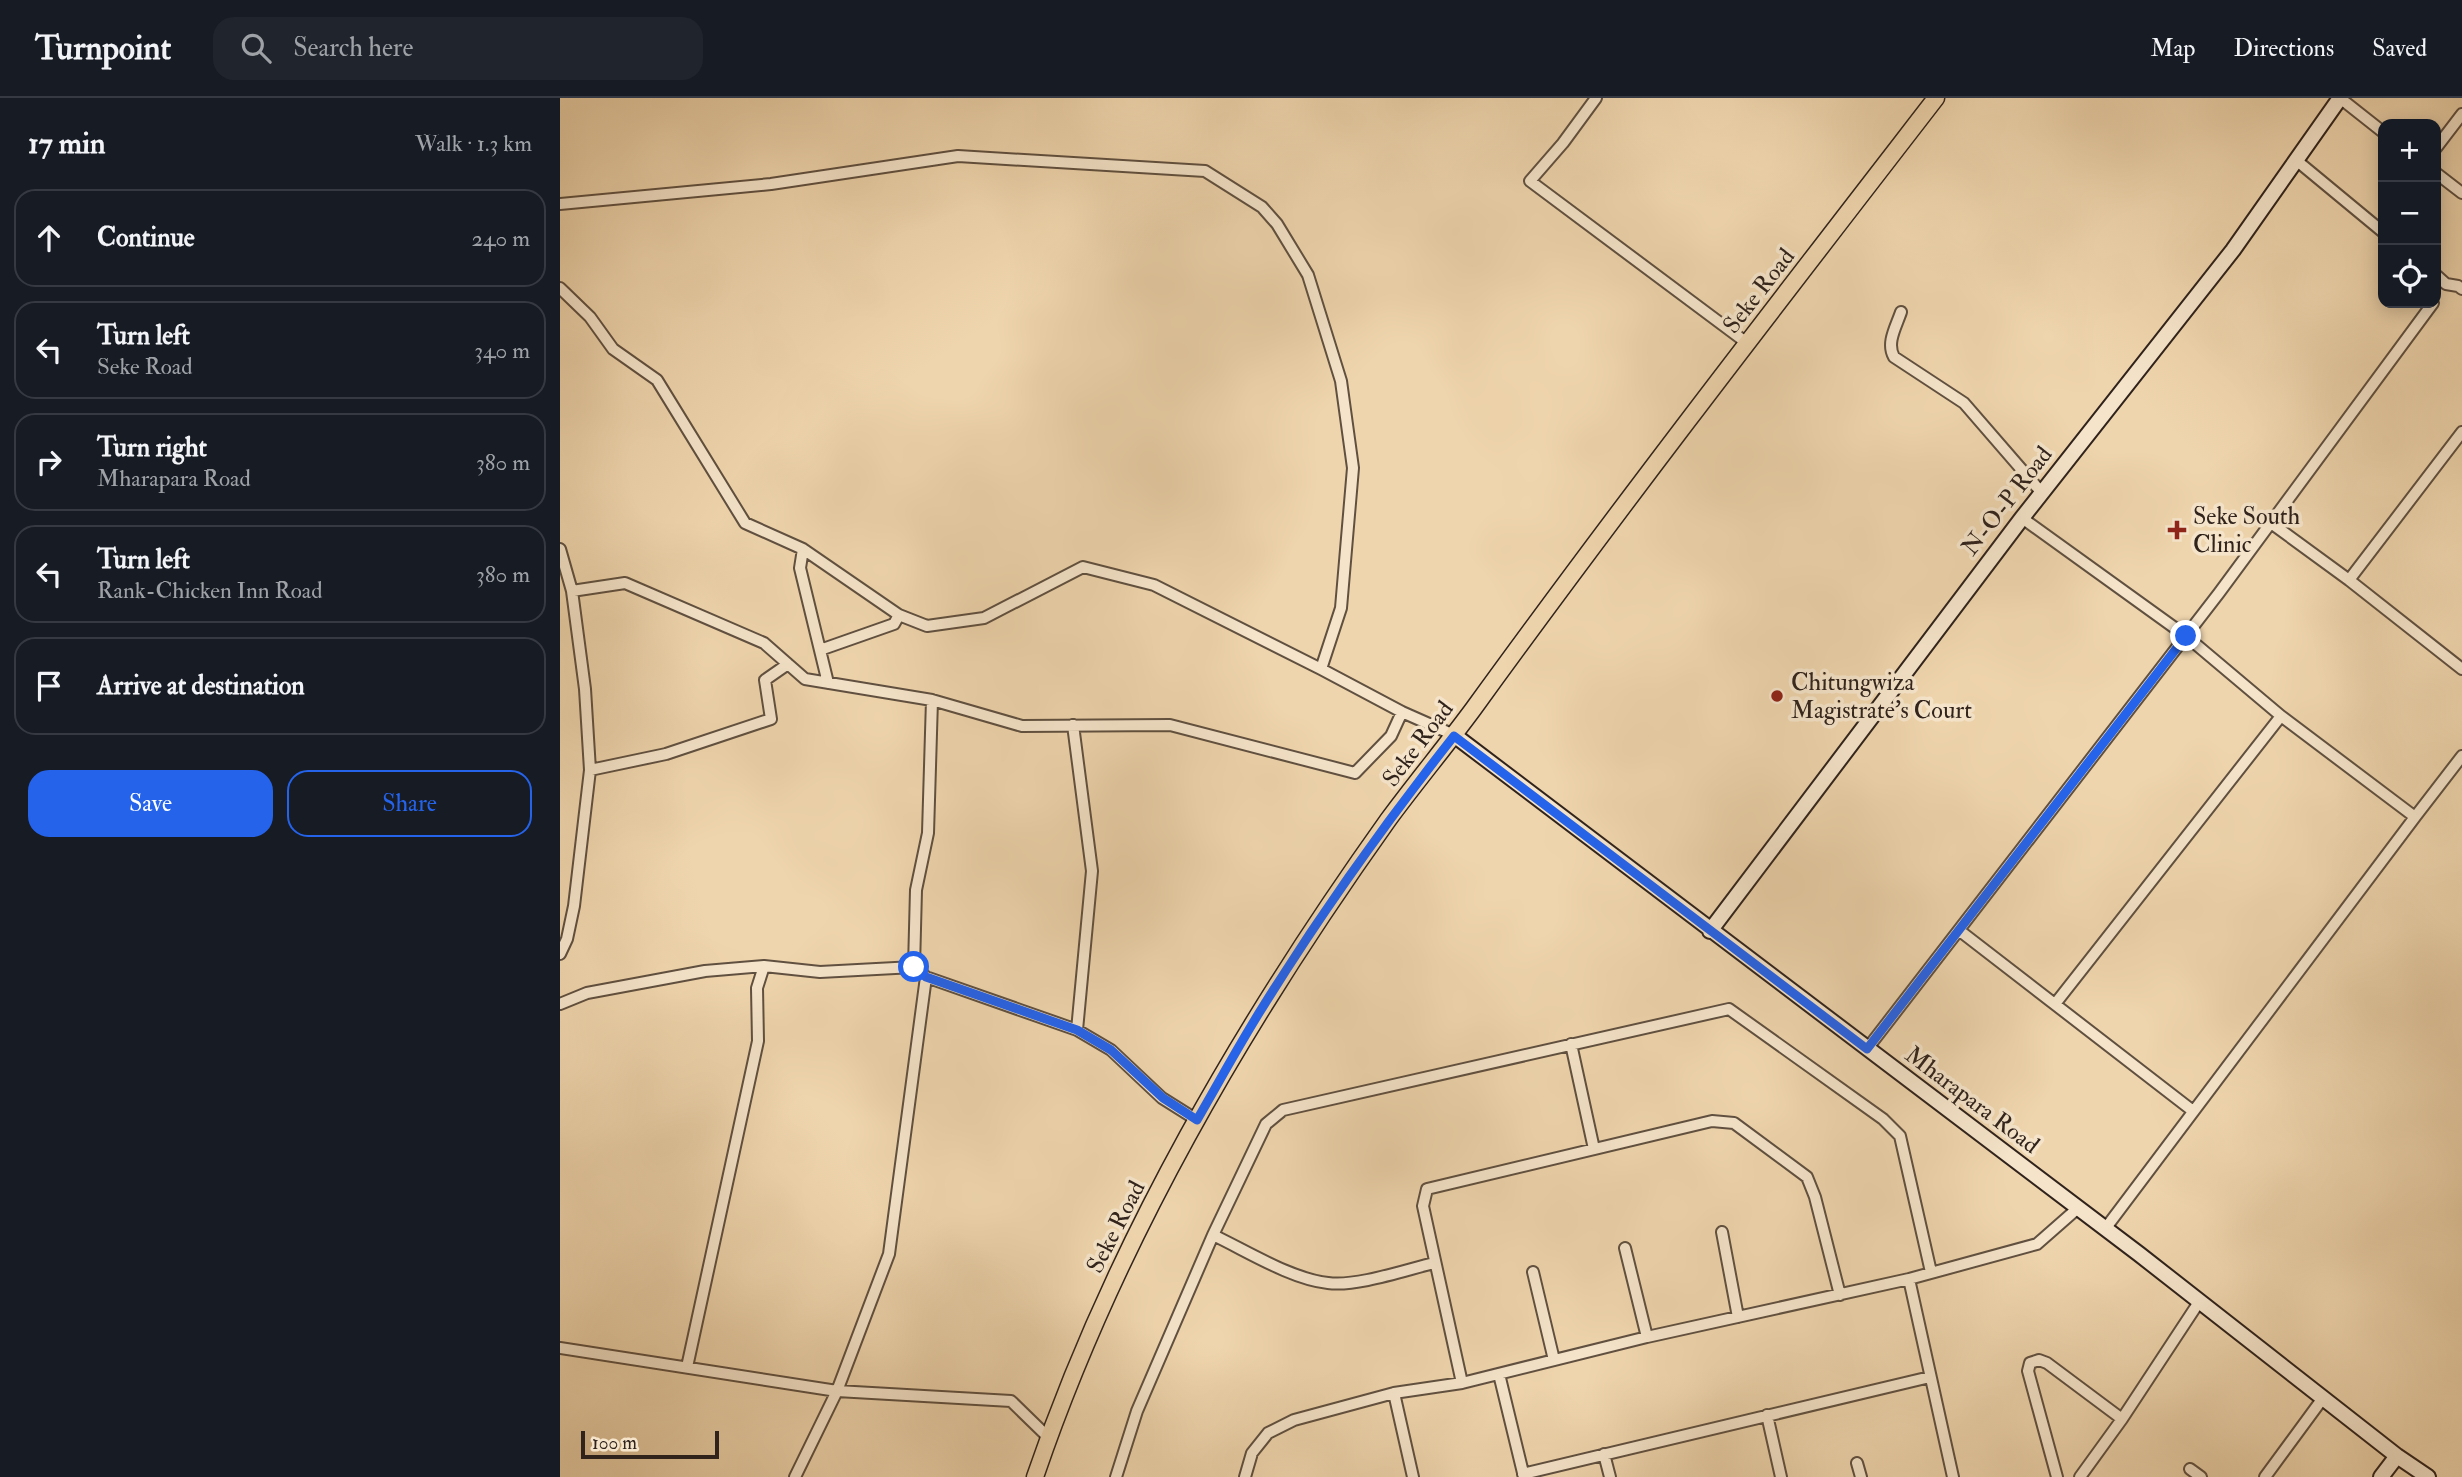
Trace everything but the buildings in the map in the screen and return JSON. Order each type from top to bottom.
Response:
[{"type":"main road","name":"Seke Road","points":[[1035,1477],[1048,1437],[1102,1303],[1197,1120],[1263,1006],[1389,820],[1454,736],[1559,590],[1936,98]]},
{"type":"main road","name":"N-O-P Road","points":[[1710,931],[2022,518],[2232,250],[2340,98]]},
{"type":"main road","name":"Mharapara Road","points":[[1454,736],[2078,1208],[2397,1456],[2428,1477]]},
{"type":"main road","points":[[2381,1477],[2397,1456]]},
{"type":"street","points":[[1596,98],[1563,143],[1530,181],[1747,343]]},
{"type":"street","points":[[2340,98],[2378,128]]},
{"type":"street","points":[[2441,141],[2462,114]]},
{"type":"street","points":[[560,204],[771,184],[958,156],[1205,171],[1262,207],[1277,223],[1308,275],[1341,381],[1353,468],[1341,608],[1321,669]]},
{"type":"street","points":[[2296,160],[2378,228]]},
{"type":"street","points":[[2441,177],[2462,193]]},
{"type":"street","points":[[2441,277],[2457,285]]},
{"type":"street","points":[[2441,295],[2457,285]]},
{"type":"street","points":[[560,288],[590,317],[613,349],[657,380],[746,523],[803,549],[899,615],[927,626],[984,618],[1083,567],[1154,585],[1454,736]]},
{"type":"street","points":[[1867,1049],[2186,636],[2428,308]]},
{"type":"street","points":[[1901,312],[1891,339],[1890,350],[1894,357],[1964,403],[2042,493]]},
{"type":"street","points":[[2349,580],[2462,432]]},
{"type":"street","points":[[2022,518],[2186,636],[2281,716],[2414,817]]},
{"type":"street","points":[[2271,523],[2462,668]]},
{"type":"street","points":[[560,549],[572,591],[585,689],[590,771],[574,906],[567,939],[560,954]]},
{"type":"street","points":[[803,549],[800,568],[828,683]]},
{"type":"street","points":[[572,591],[625,583],[764,643],[805,679],[932,700],[1022,726],[1170,725],[1355,774],[1391,736],[1402,712]]},
{"type":"street","points":[[820,650],[894,624],[899,615]]},
{"type":"street","points":[[590,771],[666,754],[771,719],[765,680],[788,664]]},
{"type":"street","points":[[914,967],[916,890],[928,833],[932,700]]},
{"type":"street","points":[[2055,1004],[2281,716]]},
{"type":"street","points":[[1073,725],[1092,872],[1077,1030]]},
{"type":"street","points":[[2105,1229],[2462,756]]},
{"type":"street","points":[[1960,931],[2193,1111]]},
{"type":"street","points":[[687,1367],[758,1041],[757,988],[764,966]]},
{"type":"street","points":[[560,1004],[587,993],[692,974],[764,966],[820,972],[914,967],[926,977],[1077,1030],[1111,1050],[1163,1098],[1197,1120]]},
{"type":"street","points":[[795,1477],[837,1391],[889,1254],[926,977]]},
{"type":"street","points":[[1116,1477],[1137,1411],[1213,1235],[1266,1124],[1283,1110],[1729,1009],[1883,1119],[1900,1136],[1931,1272]]},
{"type":"street","points":[[1570,1044],[1594,1149]]},
{"type":"street","points":[[1462,1383],[1423,1206],[1427,1189],[1712,1121],[1734,1123],[1807,1177],[1815,1197],[1840,1295]]},
{"type":"street","points":[[1245,1477],[1252,1453],[1268,1433],[1294,1420],[1394,1393],[1462,1383],[1647,1337],[1909,1279],[2037,1244],[2078,1208]]},
{"type":"street","points":[[1723,1231],[1738,1317]]},
{"type":"street","points":[[1213,1235],[1293,1273],[1327,1283],[1356,1281],[1434,1263]]},
{"type":"street","points":[[1625,1248],[1647,1337]]},
{"type":"street","points":[[1533,1272],[1554,1360]]},
{"type":"street","points":[[1909,1279],[1953,1477]]},
{"type":"street","points":[[2080,1477],[2122,1419],[2199,1302]]},
{"type":"street","points":[[560,1348],[837,1391],[1011,1401],[1048,1437]]},
{"type":"street","points":[[2057,1477],[2028,1371],[2030,1363],[2039,1360],[2047,1363],[2122,1419]]},
{"type":"street","points":[[1500,1374],[1524,1476],[1604,1454],[1930,1377]]},
{"type":"street","points":[[1394,1393],[1413,1477]]},
{"type":"street","points":[[2265,1477],[2323,1398]]},
{"type":"street","points":[[1767,1415],[1781,1477]]},
{"type":"street","points":[[1604,1454],[1610,1477]]},
{"type":"street","points":[[1857,1463],[1861,1477]]},
{"type":"street","points":[[2190,1469],[2201,1477]]},
{"type":"place","name":"Seke South Clinic","points":[[2177,530]]},
{"type":"place","name":"Chitungwiza Magistrate's Court","points":[[1777,696]]},
{"type":"route","points":[[914,967],[926,977],[1077,1030],[1111,1050],[1163,1098],[1197,1120],[1263,1006],[1389,820],[1454,736],[1867,1049],[2186,636]]}]
